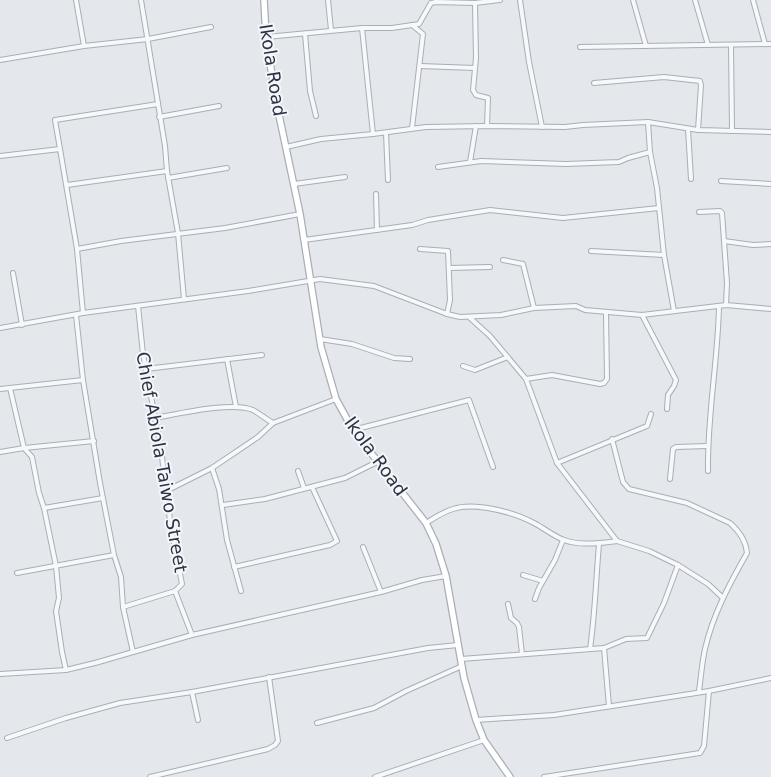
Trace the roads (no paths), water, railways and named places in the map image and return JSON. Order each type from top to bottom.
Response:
[{"type":"street","points":[[76,0],[84,46]]},
{"type":"street","points":[[141,0],[178,233],[184,298]]},
{"type":"street","name":"Ikola Road","points":[[264,0],[266,37],[273,82],[300,214],[320,339],[336,399],[353,430],[426,523],[436,544],[446,576],[462,666],[476,720],[484,740],[510,777]]},
{"type":"street","points":[[328,0],[331,30]]},
{"type":"street","points":[[266,37],[331,30],[412,25],[421,22],[434,2],[475,3],[500,0]]},
{"type":"street","points":[[520,0],[529,62],[542,127]]},
{"type":"street","points":[[632,0],[646,46]]},
{"type":"street","points":[[695,0],[708,44]]},
{"type":"street","points":[[753,0],[765,44]]},
{"type":"street","points":[[475,3],[474,93],[476,96],[488,98],[487,126]]},
{"type":"street","points":[[412,25],[423,34],[412,128]]},
{"type":"street","points":[[0,60],[84,46],[148,39],[211,27]]},
{"type":"street","points":[[362,28],[374,134]]},
{"type":"street","points":[[305,34],[310,91],[316,116]]},
{"type":"street","points":[[580,48],[771,44]]},
{"type":"street","points":[[731,45],[732,131]]},
{"type":"street","points":[[420,66],[474,68]]},
{"type":"street","points":[[594,83],[664,77],[700,81],[698,130]]},
{"type":"street","points":[[83,313],[77,249],[55,120],[158,104]]},
{"type":"street","points":[[159,118],[219,106]]},
{"type":"street","points":[[648,122],[650,152],[664,255],[674,311]]},
{"type":"street","points":[[286,147],[321,139],[386,133],[412,128],[476,126],[542,127],[648,122],[698,130],[771,132]]},
{"type":"street","points":[[470,162],[476,126]]},
{"type":"street","points":[[688,129],[691,179]]},
{"type":"street","points":[[386,133],[388,180]]},
{"type":"street","points":[[0,156],[60,149]]},
{"type":"street","points":[[438,167],[470,162],[497,161],[566,164],[619,162],[650,152]]},
{"type":"street","points":[[168,178],[227,168]]},
{"type":"street","points":[[67,185],[167,171]]},
{"type":"street","points":[[294,184],[345,177]]},
{"type":"street","points":[[720,181],[771,184]]},
{"type":"street","points":[[376,194],[377,230]]},
{"type":"street","points":[[304,240],[377,230],[490,210],[562,218],[659,208]]},
{"type":"street","points":[[699,212],[722,212],[727,283],[726,305]]},
{"type":"street","points":[[77,249],[178,233],[225,228],[300,214]]},
{"type":"street","points":[[724,241],[753,245],[771,244]]},
{"type":"street","points":[[420,249],[447,250],[450,300],[447,314]]},
{"type":"street","points":[[591,251],[664,255]]},
{"type":"street","points":[[503,260],[521,262],[523,264],[534,308]]},
{"type":"street","points":[[449,268],[490,267]]},
{"type":"street","points":[[13,273],[22,325]]},
{"type":"street","points":[[0,328],[83,313],[184,298],[248,291],[320,279],[374,286],[447,314],[469,317],[501,315],[534,308],[576,306],[585,310],[642,315],[726,305],[771,309]]},
{"type":"street","name":"Chief Abiola Taiwo Street","points":[[123,607],[175,592],[182,584],[171,528],[138,306]]},
{"type":"street","points":[[708,471],[707,446],[718,338],[718,306]]},
{"type":"street","points":[[526,379],[552,375],[565,376],[585,382],[604,383],[607,380],[606,312]]},
{"type":"street","points":[[76,315],[83,380],[114,555],[121,576],[123,607],[133,652]]},
{"type":"street","points":[[642,315],[676,380],[668,395],[666,409]]},
{"type":"street","points":[[469,317],[490,336],[526,379],[557,463],[617,541]]},
{"type":"street","points":[[320,339],[352,344],[394,358],[410,359]]},
{"type":"street","points":[[146,369],[262,355]]},
{"type":"street","points":[[463,366],[476,370],[508,357]]},
{"type":"street","points":[[227,359],[236,407]]},
{"type":"street","points":[[0,389],[83,380]]},
{"type":"street","points":[[10,388],[24,448],[32,457],[56,566],[59,598],[56,611],[66,670]]},
{"type":"street","points":[[166,491],[212,468],[258,437],[273,423],[336,399]]},
{"type":"street","points":[[353,430],[470,400],[493,467]]},
{"type":"street","points":[[155,418],[200,410],[236,407],[252,410],[273,423]]},
{"type":"street","points":[[557,463],[648,426],[651,414]]},
{"type":"street","points":[[612,440],[624,482],[629,489],[687,503],[730,523],[746,545],[746,552],[723,598],[705,648],[699,691]]},
{"type":"street","points":[[0,452],[94,441]]},
{"type":"street","points":[[670,479],[673,449],[676,446],[707,446]]},
{"type":"street","points":[[223,505],[265,499],[345,478],[377,462]]},
{"type":"street","points":[[212,468],[220,489],[227,540],[241,591]]},
{"type":"street","points":[[298,471],[304,488]]},
{"type":"street","points":[[234,567],[330,545],[337,541],[312,487]]},
{"type":"street","points":[[44,508],[103,498]]},
{"type":"street","points":[[426,523],[445,512],[465,506],[497,510],[528,520],[563,540],[573,543],[599,544],[617,541],[649,551],[678,565],[708,584],[723,598]]},
{"type":"street","points":[[535,599],[563,540]]},
{"type":"street","points":[[590,649],[595,612],[599,544]]},
{"type":"street","points":[[363,547],[382,592]]},
{"type":"street","points":[[17,573],[114,555]]},
{"type":"street","points":[[461,659],[604,648],[626,640],[645,639],[648,637],[664,603],[678,565]]},
{"type":"street","points":[[523,575],[543,581]]},
{"type":"street","points":[[0,674],[66,670],[192,635],[382,592],[422,580],[446,576]]},
{"type":"street","points":[[175,592],[192,635]]},
{"type":"street","points":[[508,604],[509,615],[519,627],[522,654]]},
{"type":"street","points":[[7,738],[66,718],[120,703],[192,692],[428,648],[458,645]]},
{"type":"street","points":[[604,648],[610,706]]},
{"type":"street","points":[[317,722],[374,708],[406,691],[462,666]]},
{"type":"street","points":[[150,777],[268,749],[275,745],[278,741],[269,677]]},
{"type":"street","points":[[476,720],[554,715],[699,691],[709,691],[771,678]]},
{"type":"street","points":[[544,777],[700,754],[704,746],[709,691]]},
{"type":"street","points":[[192,692],[198,720]]},
{"type":"street","points":[[375,777],[484,740]]}]
